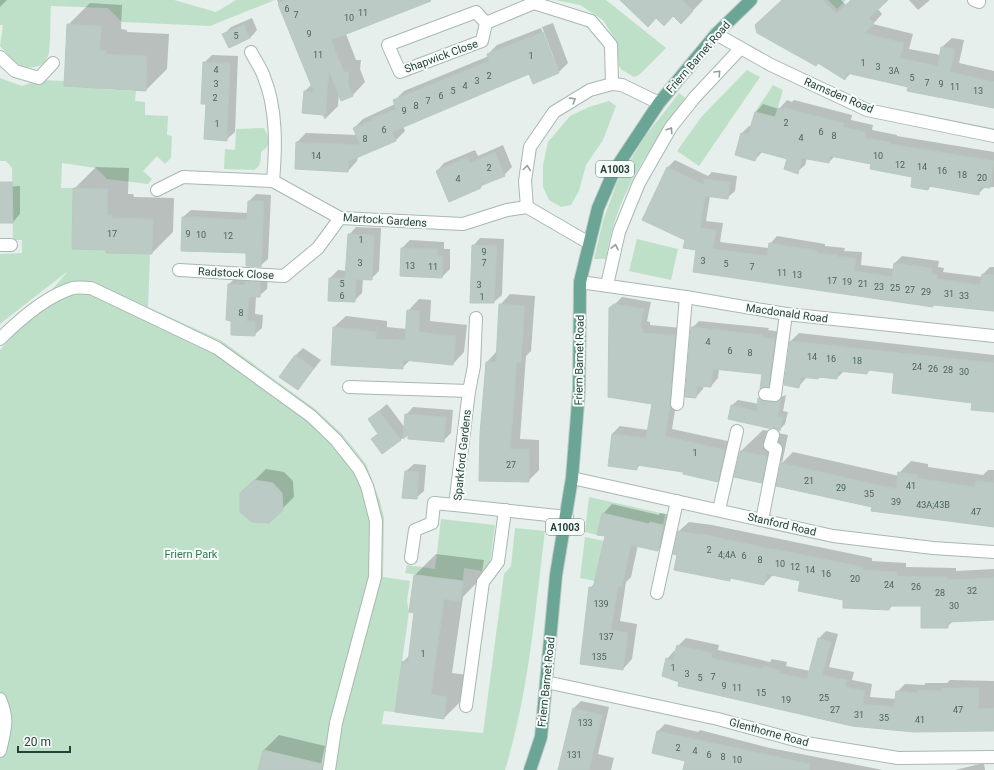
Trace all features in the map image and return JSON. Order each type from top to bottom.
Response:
[{"type":"main road","name":"Friern Barnet Road","points":[[530,770],[541,737],[556,576],[567,517],[572,478],[579,390],[580,282],[598,208],[614,171],[659,103],[716,34],[751,0]]},
{"type":"street","points":[[974,0],[979,2],[979,0]]},
{"type":"street","points":[[486,23],[534,3],[591,21],[610,45],[612,84]]},
{"type":"street","name":"Shapwick Close","points":[[476,12],[486,23],[482,41],[400,72],[388,45],[476,12]]},
{"type":"street","name":"Ramsden Road","points":[[716,34],[740,49],[867,110],[994,136]]},
{"type":"street","points":[[607,285],[619,232],[639,184],[671,127],[695,97],[740,49]]},
{"type":"street","points":[[251,52],[264,77],[273,112],[275,150],[273,181]]},
{"type":"street","points":[[0,57],[15,71],[39,78],[53,63]]},
{"type":"street","points":[[589,243],[527,207],[525,181],[530,147],[533,141],[554,112],[590,90],[612,84],[622,85],[659,103]]},
{"type":"street","name":"Martock Gardens","points":[[157,190],[183,178],[273,181],[340,218],[463,224],[507,210],[527,207]]},
{"type":"street","name":"Radstock Close","points":[[178,270],[284,276],[318,248],[340,218]]},
{"type":"street","name":"Macdonald Road","points":[[580,282],[686,296],[786,314],[994,336]]},
{"type":"street","points":[[0,339],[16,323],[45,301],[73,288],[91,288],[217,348],[306,412],[348,453],[359,468],[373,503],[376,521],[375,577],[336,723],[329,770]]},
{"type":"street","points":[[677,404],[686,296]]},
{"type":"street","points":[[765,394],[775,395],[786,314]]},
{"type":"street","name":"Sparkford Gardens","points":[[476,318],[474,366],[455,506],[567,517]]},
{"type":"street","points":[[350,387],[470,391]]},
{"type":"street","points":[[718,510],[737,431]]},
{"type":"street","points":[[762,520],[776,449],[770,445],[773,435]]},
{"type":"street","name":"Stanford Road","points":[[572,478],[833,536],[933,548],[994,552]]},
{"type":"street","points":[[657,592],[677,501]]},
{"type":"street","points":[[411,558],[415,530],[432,523],[434,503],[455,506]]},
{"type":"street","points":[[466,706],[483,582],[498,562],[505,510]]},
{"type":"street","name":"Glenthorne Road","points":[[546,682],[718,719],[806,743],[899,764],[994,757]]},
{"type":"street","points":[[0,699],[6,713],[0,751]]},
{"type":"green space","points":[[0,0],[174,0],[216,12],[236,0],[275,0],[210,26],[122,22],[108,8],[51,6],[50,46],[47,58],[44,63],[39,66],[28,67],[17,64],[0,46],[3,25],[0,25]]},
{"type":"green space","points":[[555,0],[606,0],[666,48],[639,75],[634,77],[622,70],[619,66],[616,41],[603,20],[580,5]]},
{"type":"green space","points":[[828,0],[846,0],[837,9]]},
{"type":"green space","points":[[747,70],[760,77],[699,166],[677,151],[702,116]]},
{"type":"green space","name":"Friern Park","points":[[0,78],[22,86],[38,80],[65,81],[100,87],[100,89],[136,91],[135,101],[145,102],[145,115],[168,116],[167,135],[172,136],[171,158],[165,164],[157,156],[143,171],[152,179],[148,184],[107,179],[96,168],[62,163],[61,188],[73,188],[72,249],[106,250],[107,253],[150,254],[148,307],[222,341],[315,409],[342,434],[366,464],[380,501],[384,518],[383,577],[410,581],[407,601],[409,612],[395,712],[384,711],[382,724],[483,733],[504,574],[511,566],[515,528],[545,531],[526,681],[505,770],[0,770],[0,350],[68,271],[0,324],[0,254],[22,253],[22,240],[13,240],[12,168],[6,161],[0,161]]},
{"type":"green space","points":[[773,85],[783,90],[775,117],[755,112]]},
{"type":"green space","points":[[679,93],[687,99],[659,136],[626,193],[617,214],[606,259],[594,259],[603,221],[617,182],[644,138]]},
{"type":"green space","points":[[609,101],[616,106],[603,140],[586,165],[579,191],[571,205],[561,207],[549,200],[543,187],[543,165],[548,142],[570,116],[589,107]]},
{"type":"green space","points":[[264,128],[270,141],[266,148],[261,152],[258,167],[254,170],[224,169],[225,149],[235,150],[236,129]]},
{"type":"green space","points":[[637,239],[678,249],[671,280],[629,271]]},
{"type":"green space","points":[[589,497],[665,514],[663,525],[650,522],[649,524],[602,513],[597,535],[585,532]]},
{"type":"green space","points":[[441,519],[495,525],[489,572],[464,568],[463,581],[405,573],[407,565],[435,569]]},
{"type":"green space","points":[[585,537],[604,541],[595,581],[580,578]]},
{"type":"building","points":[[286,0],[431,1],[331,40],[344,72],[349,72],[348,83],[353,96],[341,101],[329,70],[325,119],[323,115],[302,113],[304,91],[314,92],[278,4]]},
{"type":"building","points":[[620,0],[682,0],[693,11],[681,24],[673,16],[664,26],[656,18],[648,27]]},
{"type":"building","points":[[782,0],[823,0],[836,14],[851,0],[888,0],[869,18],[874,24],[864,33],[904,43],[900,58],[938,66],[941,47],[955,49],[950,72],[994,82],[994,108],[907,91],[908,87],[847,73],[845,80],[818,63],[816,66],[757,33],[755,25]]},
{"type":"building","points":[[67,24],[101,26],[100,51],[106,51],[106,54],[147,56],[146,91],[64,86]]},
{"type":"building","points":[[244,25],[250,38],[229,48],[222,34]]},
{"type":"building","points":[[543,32],[559,73],[533,84],[529,74],[392,132],[396,141],[349,161],[348,172],[295,169],[296,142],[360,145],[353,128],[372,120],[372,118],[396,109],[393,100],[489,61],[487,54]]},
{"type":"building","points":[[203,62],[230,63],[227,141],[204,139],[206,104],[201,104]]},
{"type":"building","points":[[778,108],[785,110],[785,108],[844,123],[843,127],[866,132],[865,138],[890,142],[890,144],[994,161],[990,188],[980,187],[979,195],[929,186],[928,190],[911,187],[912,177],[870,169],[871,164],[830,156],[829,163],[802,158],[798,174],[784,169],[787,159],[758,151],[755,161],[735,155],[741,133],[748,135],[755,112],[775,117]]},
{"type":"building","points":[[495,152],[505,176],[480,186],[481,188],[449,202],[436,171],[467,157],[470,163]]},
{"type":"building","points":[[667,167],[703,184],[704,179],[730,182],[728,199],[705,196],[700,228],[716,230],[713,249],[767,256],[769,243],[808,249],[818,251],[818,253],[856,259],[854,271],[892,277],[894,263],[932,268],[932,274],[937,275],[937,279],[980,285],[982,274],[994,275],[994,311],[933,305],[933,307],[693,272],[696,250],[683,248],[685,240],[642,220]]},
{"type":"building","points":[[0,182],[12,182],[13,223],[0,223]]},
{"type":"building","points":[[73,188],[108,189],[107,215],[112,216],[112,218],[153,219],[152,254],[106,253],[106,250],[72,249]]},
{"type":"building","points":[[248,201],[264,201],[261,267],[246,266],[246,253],[181,251],[182,217],[247,220]]},
{"type":"building","points":[[348,234],[374,235],[372,280],[356,279],[355,302],[328,301],[329,278],[345,278]]},
{"type":"building","points":[[472,245],[497,246],[494,303],[470,303]]},
{"type":"building","points":[[401,248],[437,249],[437,256],[443,256],[442,278],[400,276]]},
{"type":"building","points":[[245,281],[260,282],[260,297],[249,297],[247,322],[255,322],[255,336],[231,335],[231,321],[226,320],[228,284],[245,285]]},
{"type":"building","points":[[499,304],[525,306],[521,362],[517,362],[510,449],[529,449],[529,482],[479,481],[480,434],[486,362],[496,362]]},
{"type":"building","points":[[614,304],[644,309],[640,329],[643,329],[643,333],[675,335],[670,406],[665,436],[725,450],[718,482],[683,474],[683,472],[637,465],[637,470],[608,466],[612,434],[646,438],[652,404],[608,397],[609,308]]},
{"type":"building","points":[[407,310],[420,311],[419,332],[456,336],[453,365],[403,360],[403,369],[331,365],[333,327],[376,332],[376,339],[405,340]]},
{"type":"building","points":[[691,327],[762,335],[762,337],[775,339],[769,387],[760,389],[762,374],[713,369],[711,387],[697,386],[696,398],[685,397]]},
{"type":"building","points":[[790,341],[994,363],[994,412],[971,410],[972,403],[892,393],[894,373],[868,370],[867,374],[838,371],[837,379],[801,377],[799,388],[784,385]]},
{"type":"building","points":[[295,355],[314,368],[298,390],[279,377]]},
{"type":"building","points":[[758,398],[764,401],[774,402],[781,399],[778,417],[783,417],[780,431],[775,428],[768,428],[728,419],[731,405],[757,411]]},
{"type":"building","points":[[379,411],[401,440],[382,454],[371,439],[378,434],[368,419]]},
{"type":"building","points":[[405,414],[446,417],[444,442],[408,439],[408,435],[403,439]]},
{"type":"building","points":[[740,451],[767,456],[762,483],[734,477]]},
{"type":"building","points":[[781,463],[896,489],[898,472],[917,475],[917,478],[975,487],[976,481],[994,483],[994,527],[871,511],[872,507],[776,486]]},
{"type":"building","points":[[405,471],[419,472],[417,499],[402,498]]},
{"type":"building","points":[[254,480],[273,483],[282,493],[283,510],[269,523],[252,522],[240,512],[240,493]]},
{"type":"building","points":[[602,513],[649,524],[650,522],[663,525],[658,551],[631,545],[622,587],[618,586],[611,630],[628,633],[623,670],[580,664],[589,587],[593,588],[605,536],[597,535]]},
{"type":"building","points":[[678,531],[702,534],[863,567],[862,570],[897,572],[897,576],[947,577],[947,580],[994,578],[994,620],[948,622],[948,628],[921,628],[921,606],[890,606],[889,610],[843,608],[843,600],[798,591],[800,581],[767,574],[764,585],[730,578],[730,581],[674,570],[677,555],[673,554]]},
{"type":"building","points":[[414,575],[463,581],[460,601],[444,599],[431,694],[447,697],[444,719],[395,712],[402,661],[408,662],[414,613],[409,612]]},
{"type":"building","points":[[818,638],[831,642],[822,675],[847,680],[845,687],[865,691],[863,704],[894,707],[896,691],[918,693],[918,690],[942,691],[942,688],[979,688],[978,709],[994,708],[994,731],[914,732],[852,726],[678,686],[679,682],[662,676],[666,658],[673,660],[677,645],[712,653],[711,658],[763,669],[764,666],[780,670],[779,673],[807,679]]},
{"type":"building","points":[[573,708],[602,715],[589,770],[558,770]]},
{"type":"building","points":[[657,731],[810,764],[809,770],[683,770],[685,761],[652,753]]},
{"type":"building","points":[[263,750],[322,764],[322,770],[258,770]]}]
